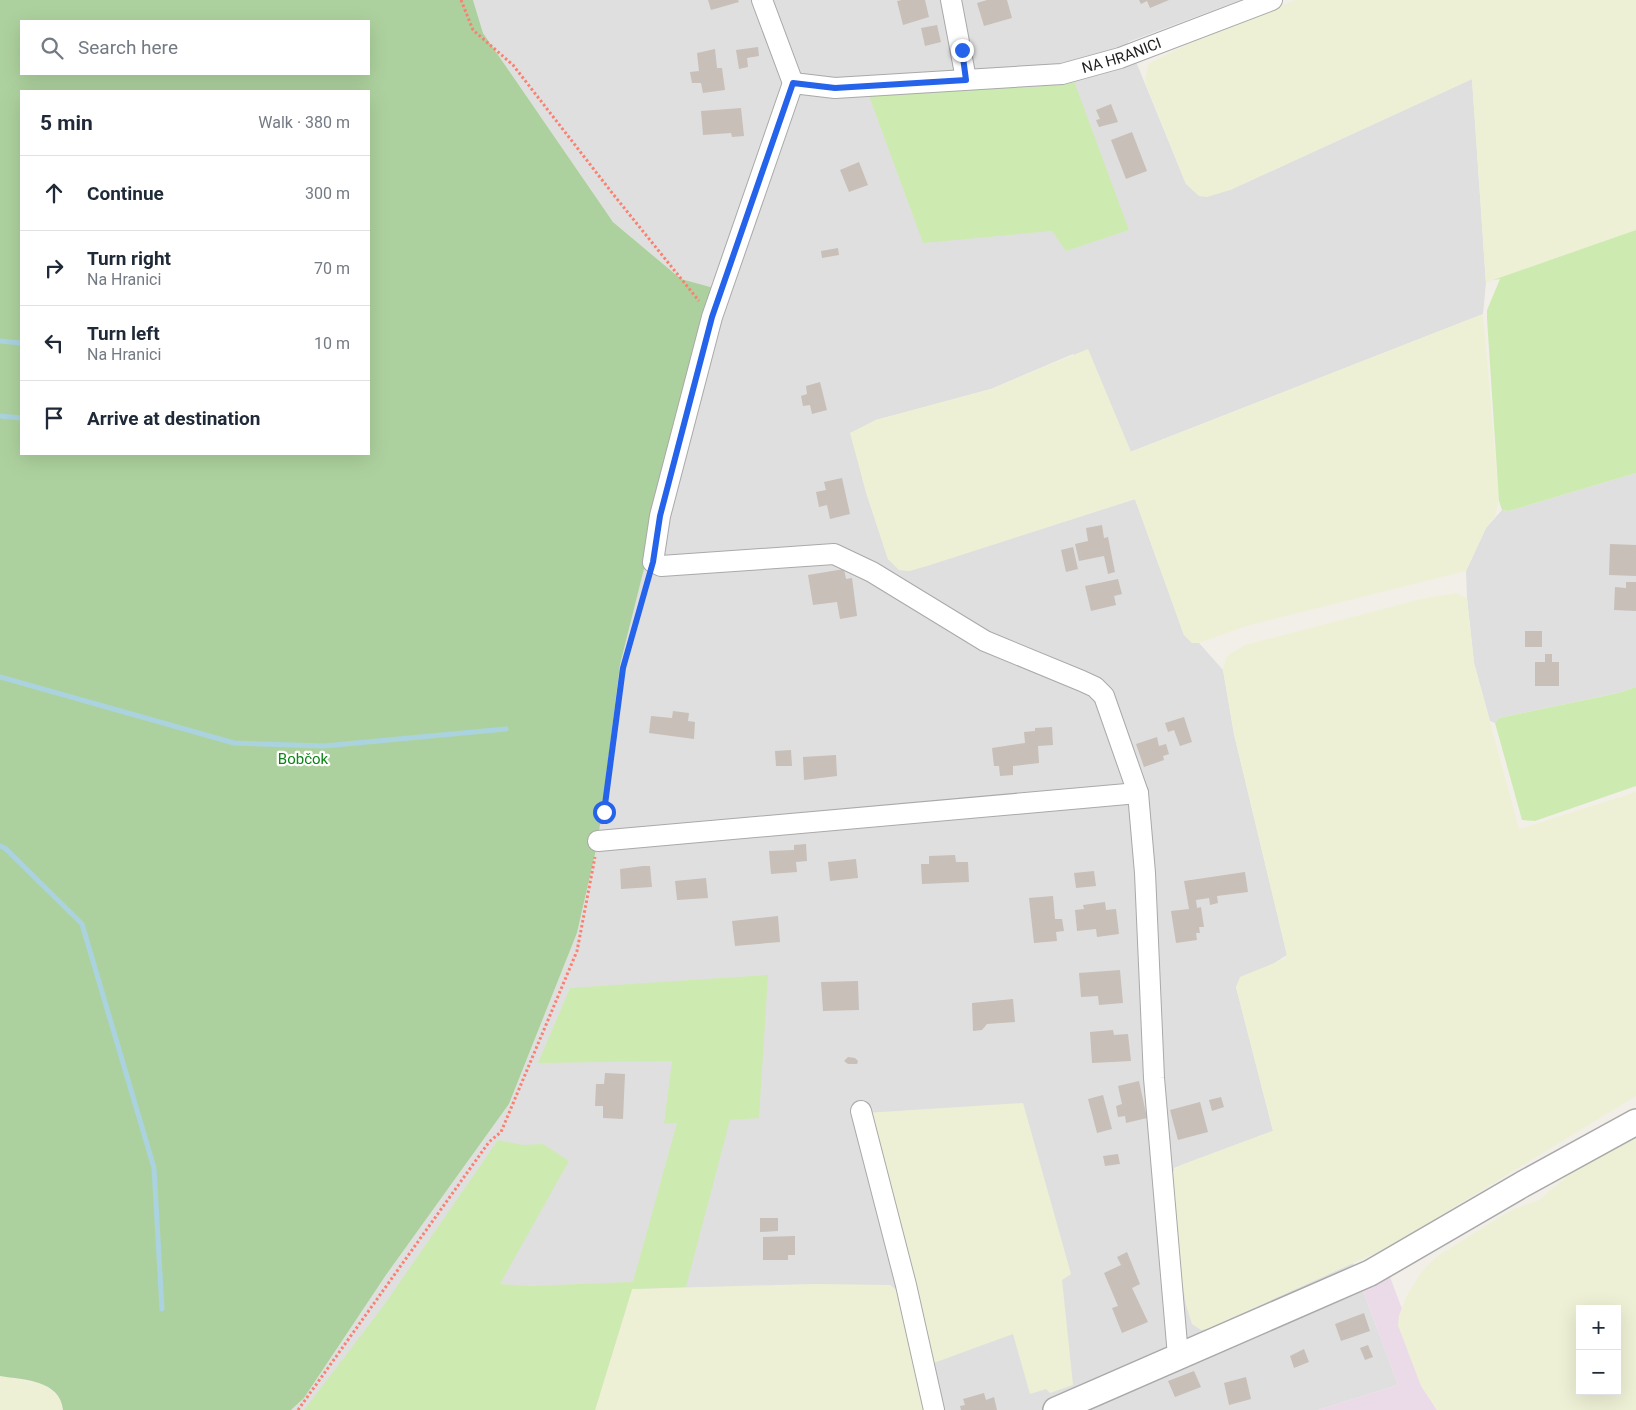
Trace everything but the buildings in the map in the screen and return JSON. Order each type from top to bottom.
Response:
[{"type":"street","points":[[762,0],[793,83],[712,317],[660,516],[653,562],[661,566],[834,554],[872,572],[984,642],[1095,687],[1104,696],[1138,793],[1145,873],[1154,1078],[1178,1356]]},
{"type":"street","points":[[952,0],[966,80]]},
{"type":"street","name":"NA HRANICI","points":[[793,83],[835,88],[1062,74],[1120,58],[1272,0]]},
{"type":"street","points":[[598,841],[1138,793]]},
{"type":"street","points":[[861,1111],[906,1285],[934,1410]]},
{"type":"street","points":[[1056,1410],[1084,1405],[1178,1356],[1370,1273],[1523,1184],[1636,1122]]},
{"type":"path","points":[[461,0],[473,30],[513,65],[712,317]]},
{"type":"path","points":[[298,1410],[484,1149],[502,1132],[577,951],[598,841],[623,668],[653,562]]},
{"type":"shaded area","points":[[473,0],[1241,0],[1128,42],[1186,184],[1230,190],[1472,79],[1486,283],[1483,314],[1130,452],[1073,354],[991,389],[876,420],[851,433],[866,492],[888,559],[909,571],[1135,499],[1184,635],[1192,643],[1199,643],[1223,670],[1234,734],[1287,955],[1236,987],[1273,1131],[1174,1168],[1207,1329],[1353,1263],[1398,1385],[1318,1410],[291,1410],[304,1398],[386,1275],[509,1104],[577,933],[598,841],[620,665],[713,288],[681,279],[613,222],[483,33]]},
{"type":"shaded area","points":[[1636,473],[1636,687],[1618,693],[1499,718],[1495,723],[1490,721],[1474,663],[1466,571],[1486,528],[1502,510],[1509,511]]},
{"type":"shaded area","points":[[1390,1277],[1402,1309],[1399,1316],[1437,1410],[1318,1410],[1398,1385],[1363,1290]]},
{"type":"green space","name":"Bobčok","points":[[0,0],[473,0],[483,33],[613,222],[681,279],[714,288],[620,665],[598,841],[577,933],[509,1104],[386,1275],[304,1398],[291,1410],[63,1410],[60,1400],[55,1393],[48,1387],[30,1381],[0,1376]]},
{"type":"green space","points":[[1295,0],[1636,0],[1636,230],[1486,283],[1472,79],[1230,190],[1207,197],[1199,196],[1186,184],[1145,82],[1148,64],[1186,45]]},
{"type":"green space","points":[[1074,81],[1129,230],[1066,251],[1052,231],[923,243],[868,93],[1035,87]]},
{"type":"green space","points":[[1636,230],[1636,473],[1509,511],[1502,510],[1499,501],[1487,319],[1487,310],[1500,279],[1493,280]]},
{"type":"green space","points":[[1483,314],[1499,499],[1495,516],[1486,528],[1466,571],[1246,626],[1199,643],[1192,643],[1184,635],[1135,499],[927,566],[909,571],[899,570],[888,559],[866,492],[850,433],[876,420],[991,389],[1088,349],[1131,452]]},
{"type":"green space","points":[[1456,593],[1467,598],[1474,663],[1519,829],[1636,792],[1636,1096],[1391,1246],[1207,1329],[1201,1330],[1192,1324],[1186,1305],[1180,1268],[1172,1172],[1181,1165],[1273,1131],[1236,987],[1240,977],[1284,959],[1287,955],[1234,734],[1223,670],[1225,661],[1228,655],[1245,645],[1425,598]]},
{"type":"green space","points":[[1636,687],[1636,786],[1535,821],[1522,820],[1495,723],[1499,718],[1618,693]]},
{"type":"green space","points":[[768,975],[759,1118],[730,1120],[686,1287],[632,1289],[595,1410],[304,1410],[384,1305],[498,1140],[522,1145],[543,1144],[569,1161],[500,1284],[527,1286],[633,1282],[677,1123],[664,1124],[672,1061],[538,1063],[570,988]]},
{"type":"green space","points":[[1023,1103],[1071,1274],[1062,1280],[1073,1385],[1050,1393],[1046,1389],[1030,1394],[1013,1334],[928,1365],[866,1113]]},
{"type":"green space","points":[[1636,1137],[1636,1410],[1437,1410],[1421,1386],[1398,1325],[1399,1316],[1406,1297],[1421,1272],[1436,1257],[1514,1209],[1539,1200],[1580,1165]]},
{"type":"green space","points":[[814,1284],[890,1285],[898,1291],[927,1410],[595,1410],[632,1289]]},
{"type":"green space","points":[[0,1376],[43,1384],[59,1396],[63,1410],[0,1410]]},
{"type":"waterway","points":[[0,341],[20,343]]},
{"type":"waterway","points":[[0,416],[20,418]]},
{"type":"waterway","points":[[0,677],[234,743],[324,746],[506,729]]},
{"type":"waterway","points":[[0,846],[5,848],[82,924],[154,1168],[162,1309]]},
{"type":"route","points":[[604,812],[623,668],[653,562],[660,516],[712,317],[778,131],[793,83],[835,88],[966,80],[962,50]]}]
